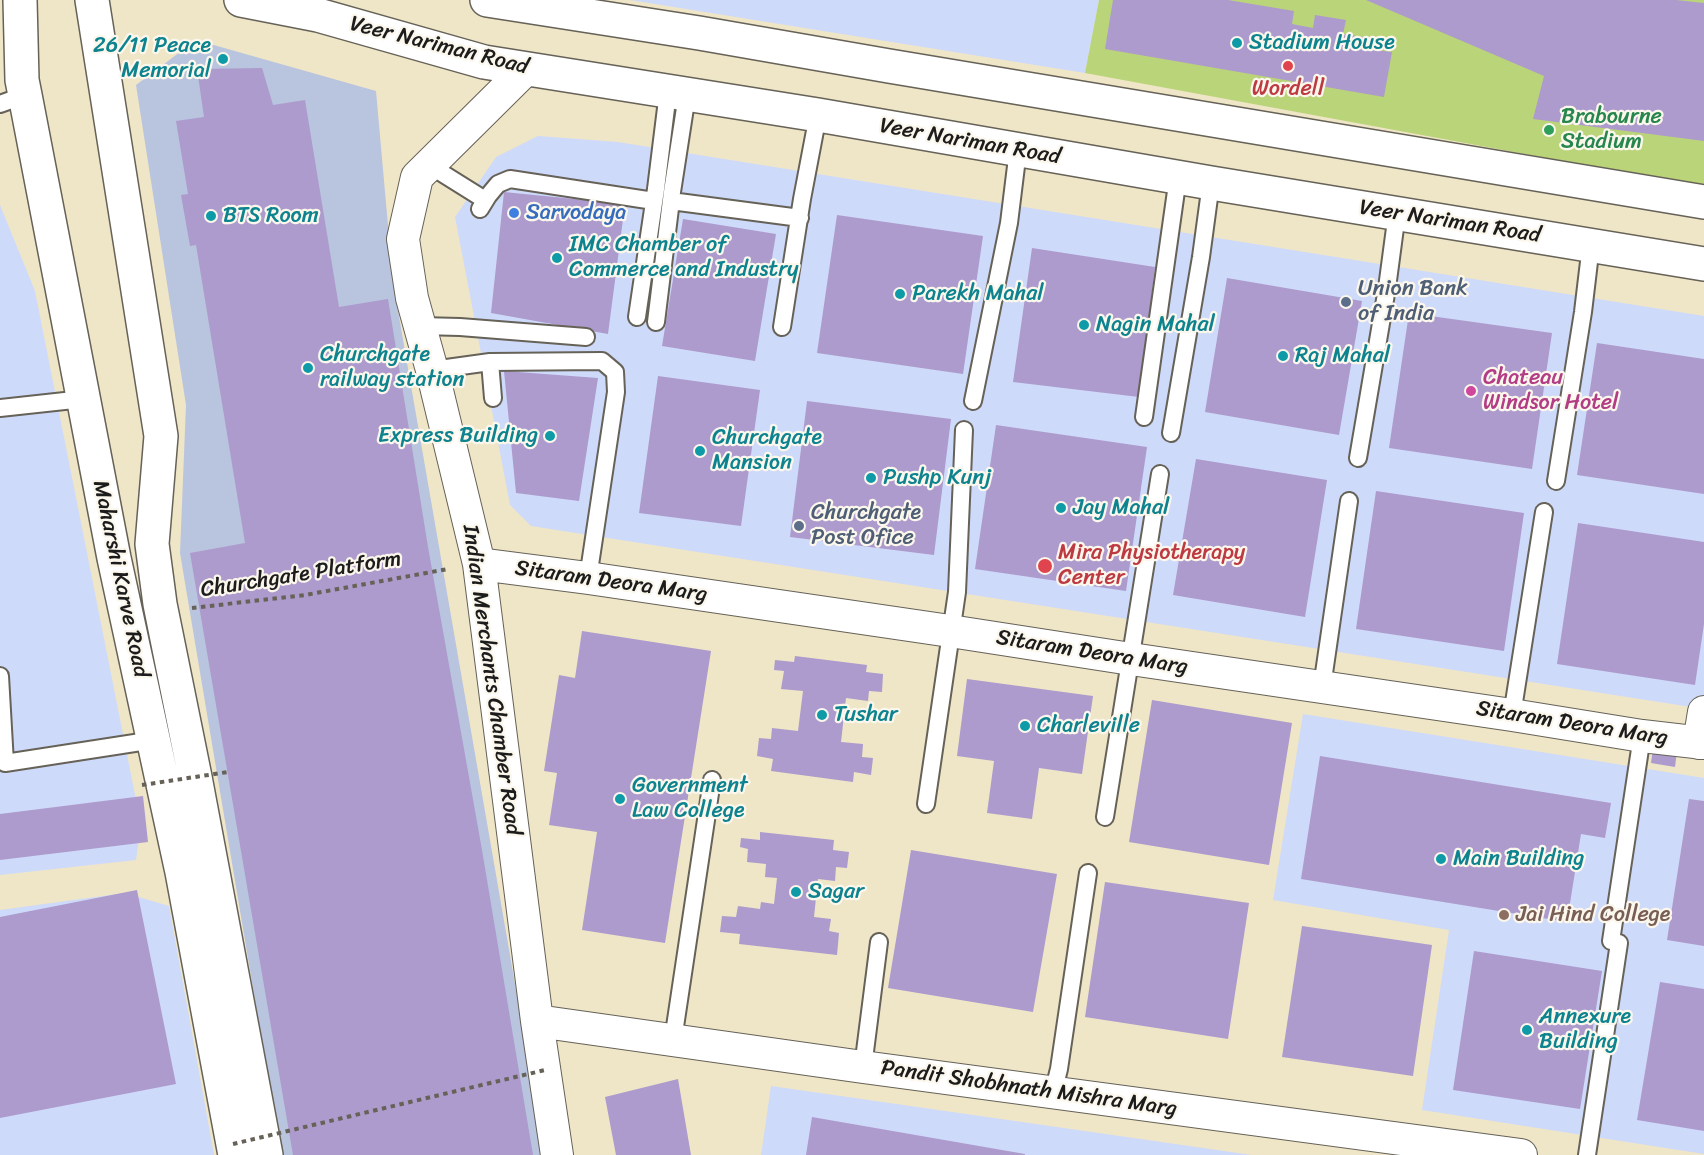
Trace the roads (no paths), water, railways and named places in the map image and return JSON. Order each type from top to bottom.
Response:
[{"type":"main road","name":"Maharshi Karve Road","points":[[20,0],[16,93],[154,740],[153,783],[182,872],[249,1148]]},
{"type":"main road","name":"Maharshi Karve Road","points":[[92,0],[161,436],[152,544],[162,613],[195,777],[249,1148]]},
{"type":"main road","name":"Veer Nariman Road","points":[[241,0],[318,15],[484,62],[1704,264]]},
{"type":"main road","points":[[487,0],[699,33],[1704,202]]},
{"type":"main road","points":[[0,27],[16,93]]},
{"type":"street","name":"Indian Merchants Chamber Road","points":[[526,69],[417,177],[403,239],[412,298],[432,370],[479,564],[537,1021],[557,1155]]},
{"type":"street","name":"Sitaram Deora Marg","points":[[479,564],[588,578],[1642,736],[1702,743]]},
{"type":"street","points":[[1702,743],[1704,712]]},
{"type":"street","name":"Pandit Shobhnath Mishra Marg","points":[[537,1021],[1521,1155]]},
{"type":"lane","points":[[637,317],[654,201],[677,93]]},
{"type":"lane","points":[[656,322],[671,201],[677,93]]},
{"type":"lane","points":[[782,327],[818,116]]},
{"type":"lane","points":[[973,401],[1009,223],[1018,150]]},
{"type":"lane","points":[[429,165],[483,205],[498,184],[510,179],[654,201]]},
{"type":"lane","points":[[1144,417],[1178,177]]},
{"type":"lane","points":[[1171,433],[1201,257],[1211,183]]},
{"type":"lane","points":[[671,201],[800,218]]},
{"type":"lane","points":[[1358,458],[1387,288],[1397,213]]},
{"type":"lane","points":[[1556,481],[1582,319],[1591,245]]},
{"type":"lane","points":[[420,326],[586,337]]},
{"type":"lane","points":[[432,370],[490,362],[602,361],[615,372],[616,392],[588,578]]},
{"type":"lane","points":[[490,362],[493,398]]},
{"type":"lane","points":[[0,408],[83,399]]},
{"type":"lane","points":[[926,804],[957,592],[963,430]]},
{"type":"lane","points":[[1105,817],[1160,474]]},
{"type":"lane","points":[[1322,687],[1349,501]]},
{"type":"lane","points":[[1512,715],[1544,513]]},
{"type":"lane","points":[[0,676],[5,764],[154,740]]},
{"type":"lane","points":[[1587,1155],[1619,943],[1611,941],[1642,736]]},
{"type":"lane","points":[[673,1040],[712,780]]},
{"type":"lane","points":[[1053,1093],[1059,1069],[1088,873]]},
{"type":"lane","points":[[863,1067],[879,942]]},
{"type":"place","name":"Stadium House","points":[[1237,43]]},
{"type":"place","name":"26/11 Peace Memorial","points":[[223,59]]},
{"type":"place","name":"Wordell","points":[[1288,66]]},
{"type":"place","name":"Brabourne Stadium","points":[[1549,130]]},
{"type":"place","name":"Sarvodaya","points":[[514,213]]},
{"type":"place","name":"BTS Room","points":[[211,216]]},
{"type":"place","name":"IMC Chamber of Commerce and Industry","points":[[557,258]]},
{"type":"place","name":"Parekh Mahal","points":[[900,294]]},
{"type":"place","name":"Union Bank of India","points":[[1346,302]]},
{"type":"place","name":"Nagin Mahal","points":[[1084,325]]},
{"type":"place","name":"Raj Mahal","points":[[1283,356]]},
{"type":"place","name":"Churchgate railway station","points":[[308,368]]},
{"type":"place","name":"Chateau Windsor Hotel","points":[[1471,391]]},
{"type":"place","name":"Express Building","points":[[550,436]]},
{"type":"place","name":"Churchgate Mansion","points":[[700,451]]},
{"type":"place","name":"Pushp Kunj","points":[[871,478]]},
{"type":"place","name":"Jay Mahal","points":[[1061,508]]},
{"type":"place","name":"Churchgate Post Ofice","points":[[799,526]]},
{"type":"place","name":"Mira Physiotherapy Center","points":[[1045,566]]},
{"type":"place","name":"Tushar","points":[[822,715]]},
{"type":"place","name":"Charleville","points":[[1025,726]]},
{"type":"place","name":"Government Law College","points":[[620,799]]},
{"type":"place","name":"Main Building","points":[[1441,859]]},
{"type":"place","name":"Sagar","points":[[796,892]]},
{"type":"place","name":"Jai Hind College","points":[[1504,915]]},
{"type":"place","name":"Annexure Building","points":[[1527,1030]]}]
